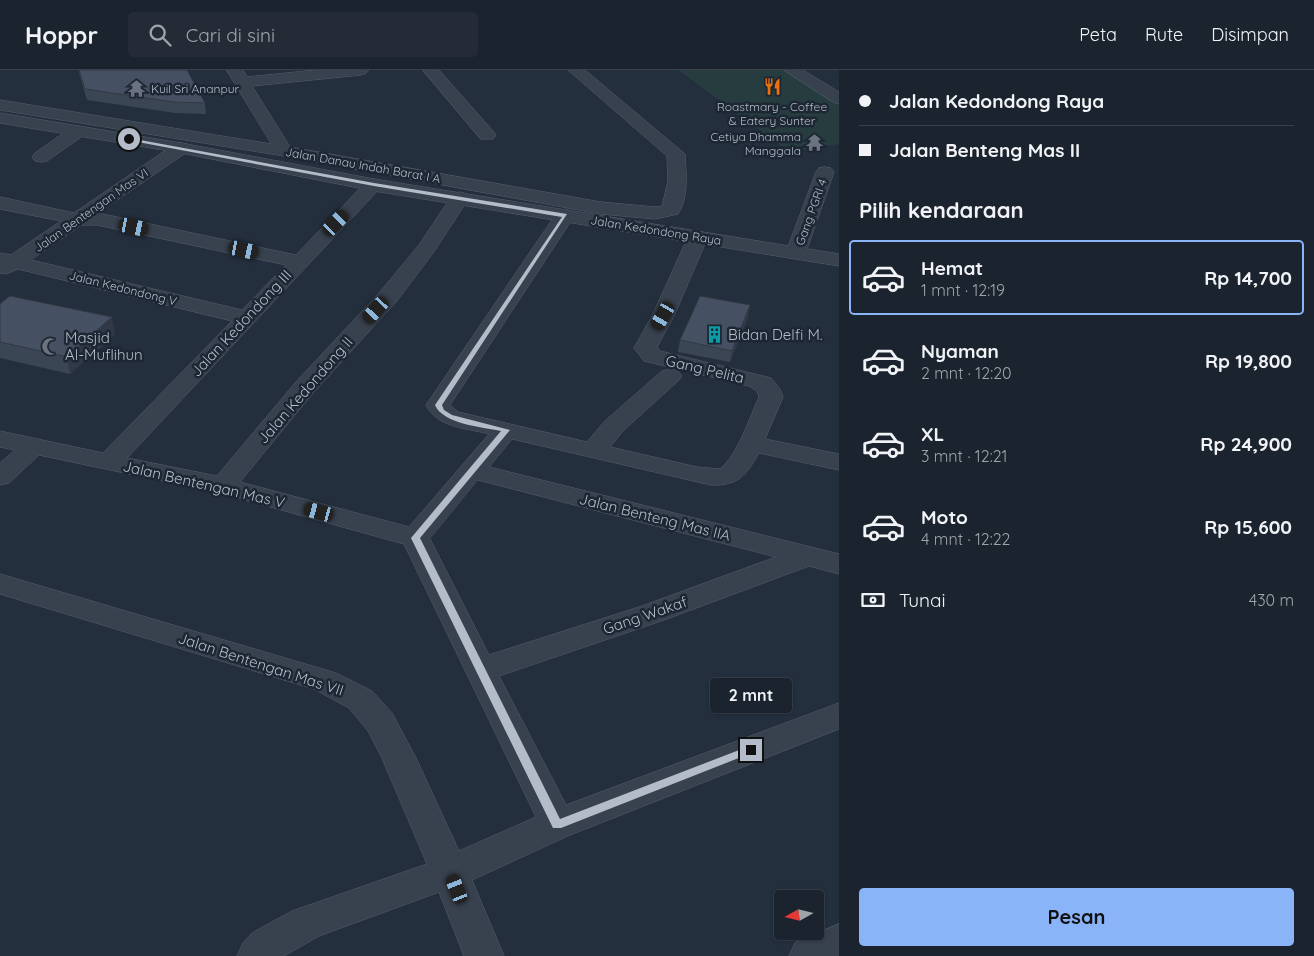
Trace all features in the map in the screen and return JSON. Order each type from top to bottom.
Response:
[{"type":"street","points":[[284,151],[239,76],[361,70]]},
{"type":"street","points":[[431,70],[487,135]]},
{"type":"street","name":"Jalan Danau Indah Barat I A","points":[[0,105],[284,151],[591,206],[655,213],[671,210],[677,181],[676,154],[576,70]]},
{"type":"street","points":[[792,70],[839,98]]},
{"type":"street","points":[[808,70],[839,89]]},
{"type":"street","name":"Jalan Kedondong Raya","points":[[0,118],[181,148],[374,185],[839,260]]},
{"type":"street","points":[[41,157],[78,131]]},
{"type":"street","name":"Jalan Bentengan Mas VI","points":[[5,264],[77,219],[181,148]]},
{"type":"street","name":"Gang PGRI 4","points":[[796,252],[826,172]]},
{"type":"street","name":"Jalan Kedondong III","points":[[110,462],[374,185]]},
{"type":"street","name":"Jalan Kedondong II","points":[[223,486],[304,388],[388,297],[426,249],[460,198]]},
{"type":"street","points":[[0,203],[77,219],[97,219],[299,262]]},
{"type":"street","points":[[565,215],[438,405],[441,411],[450,417],[679,471],[716,477],[728,476],[737,470],[750,443],[839,462]]},
{"type":"street","name":"Gang Pelita","points":[[698,238],[663,316],[645,348],[652,356],[661,359],[764,383],[769,389],[771,397],[750,443]]},
{"type":"street","name":"Jalan Kedondong V","points":[[5,264],[247,318]]},
{"type":"street","points":[[593,451],[614,426],[670,376]]},
{"type":"street","points":[[506,430],[415,538],[557,824]]},
{"type":"street","name":"Jalan Bentengan Mas V","points":[[0,439],[223,486],[415,538]]},
{"type":"street","points":[[0,476],[34,446]]},
{"type":"street","name":"Jalan Benteng Mas IIA","points":[[471,470],[839,564]]},
{"type":"street","name":"Gang Wakaf","points":[[481,670],[653,613],[808,556]]},
{"type":"street","name":"Jalan Bentengan Mas VII","points":[[0,584],[325,681],[352,693],[365,704],[378,720],[405,770],[451,872],[484,956]]},
{"type":"street","points":[[257,956],[266,946],[306,923],[451,872],[557,824],[839,716]]},
{"type":"street","points":[[810,956],[839,942]]},
{"type":"green space","points":[[678,70],[785,70],[839,102],[839,144],[789,152]]},
{"type":"building","name":"Kuil Sri Ananpur","points":[[79,70],[187,70],[205,103],[174,102],[85,89]]},
{"type":"building","points":[[10,296],[112,317],[67,357],[0,342],[0,304]]},
{"type":"building","name":"Bidan Delfi M.","points":[[700,296],[750,305],[732,351],[680,340]]},
{"type":"place","name":"Roastmary - Coffee & Eatery Sunter","points":[[772,87]]},
{"type":"place","name":"Kuil Sri Ananpur","points":[[137,88]]},
{"type":"place","name":"Cetiya Dhamma Manggala","points":[[815,143]]},
{"type":"place","name":"Bidan Delfi M.","points":[[714,334]]},
{"type":"place","name":"Masjid Al-Muflihun","points":[[51,346]]},
{"type":"route","points":[[129,139],[374,185],[565,215],[438,405],[441,411],[450,417],[506,430],[415,538],[557,824],[751,750]]}]
